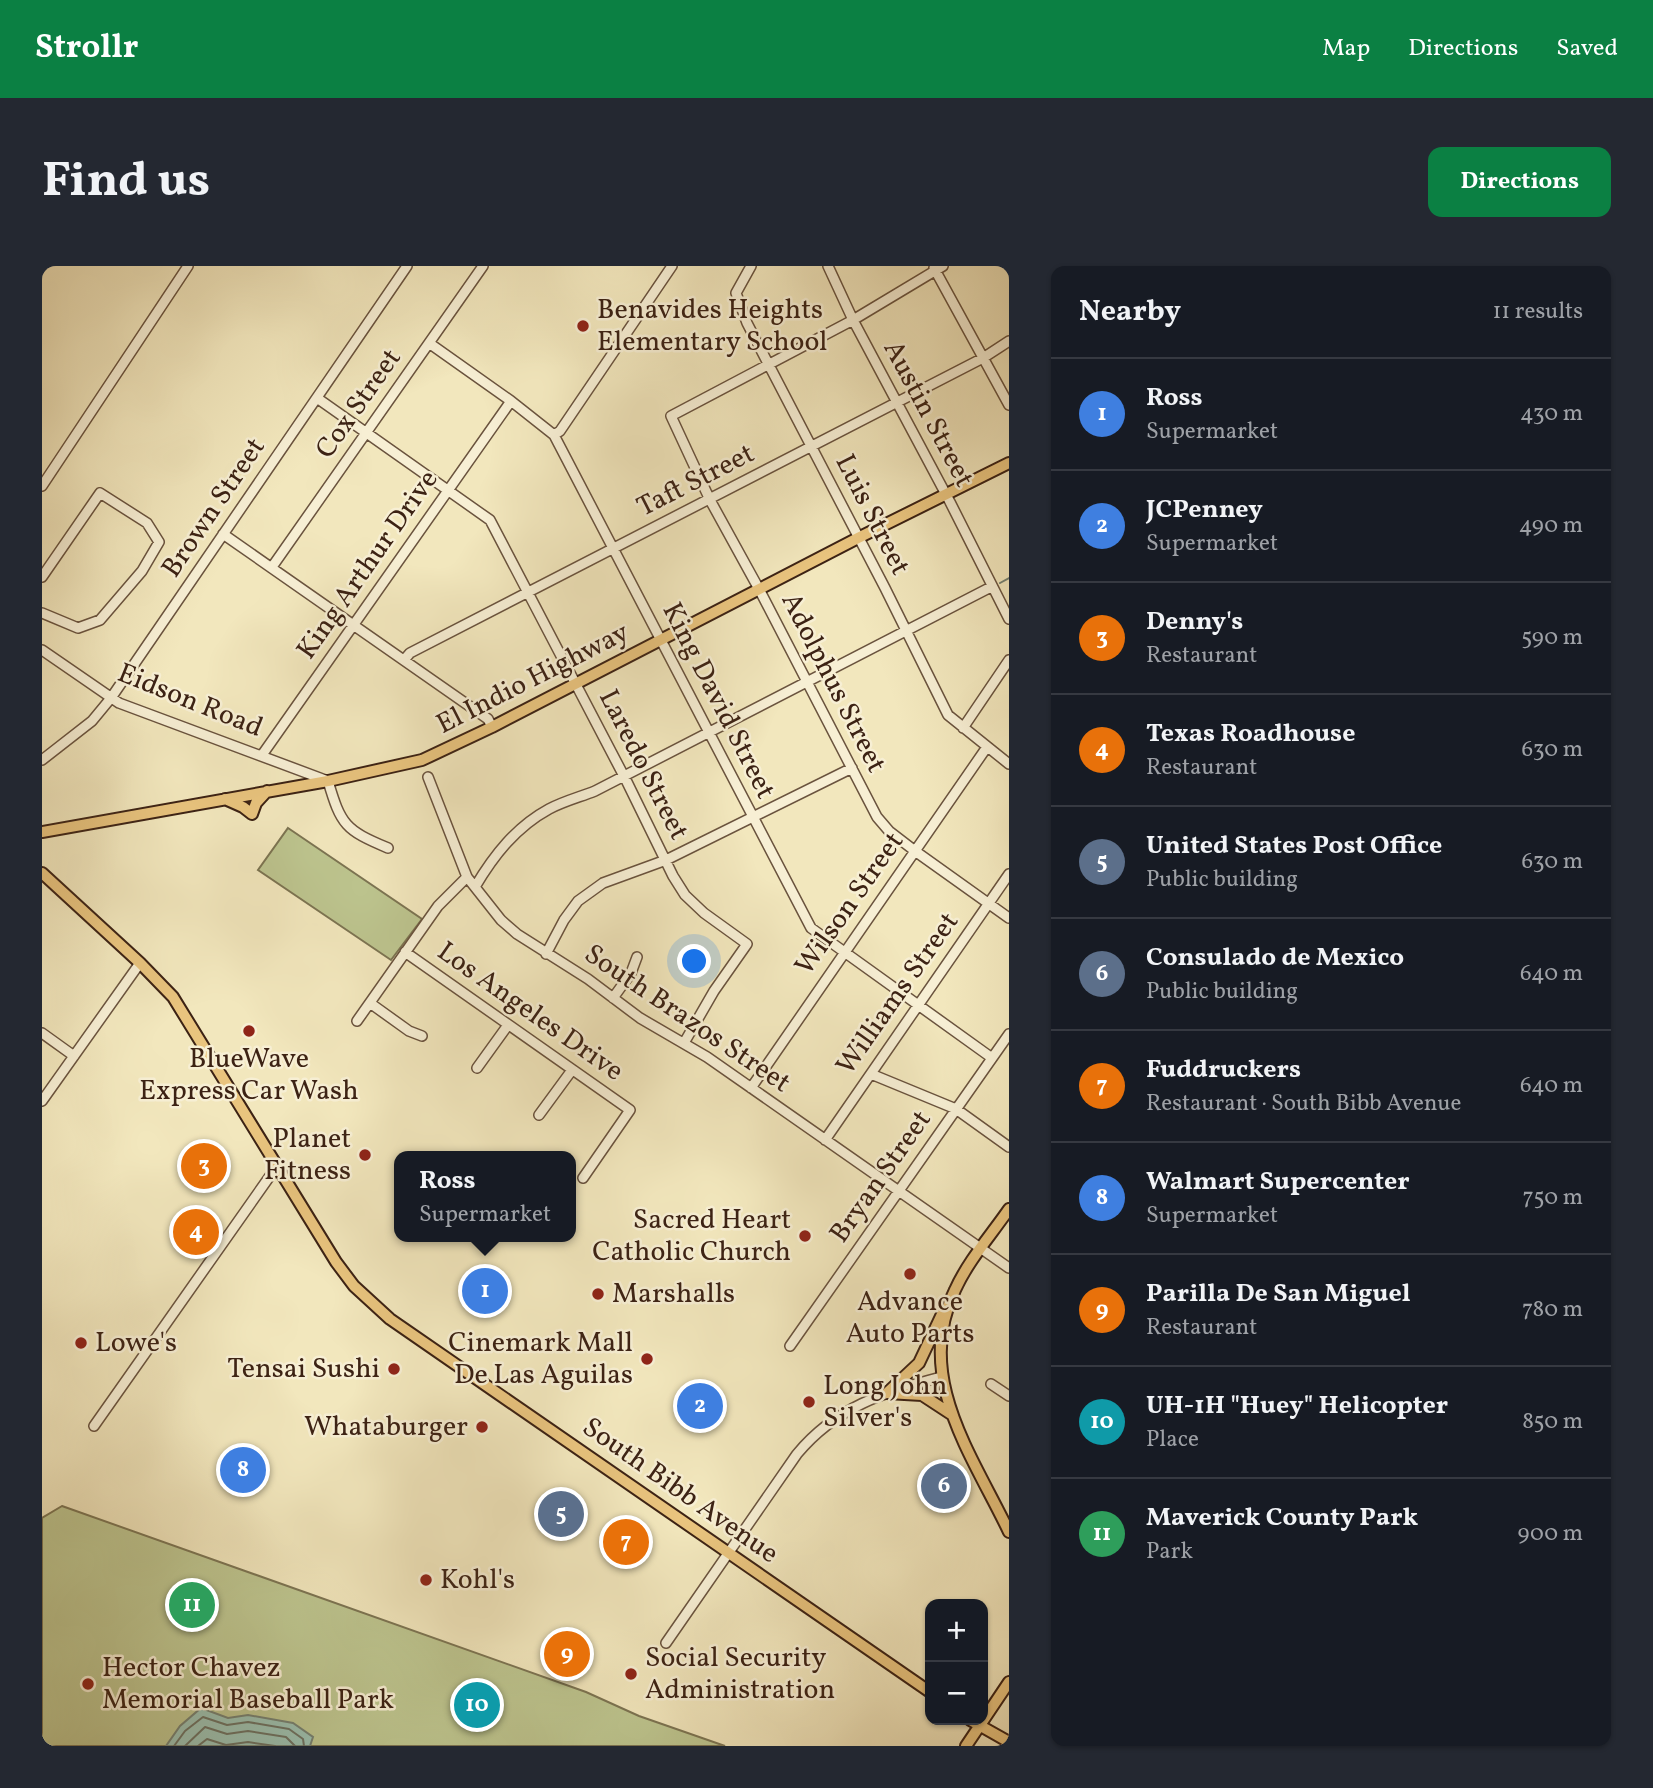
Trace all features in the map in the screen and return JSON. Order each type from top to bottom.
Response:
[{"type":"main road","name":"El Indio Highway","points":[[42,832],[328,781],[422,760],[492,727],[1009,463]]},
{"type":"main road","points":[[224,799],[252,814],[256,803],[267,791]]},
{"type":"main road","name":"South Bibb Avenue","points":[[43,876],[163,985],[183,1011],[336,1262],[370,1302],[925,1689]]},
{"type":"main road","points":[[887,1393],[919,1363],[954,1290],[1009,1209]]},
{"type":"main road","points":[[954,1290],[942,1335],[941,1377],[951,1413],[1009,1532]]},
{"type":"main road","points":[[887,1393],[922,1395],[951,1413]]},
{"type":"main road","points":[[988,1707],[1009,1682]]},
{"type":"main road","points":[[967,1746],[974,1725]]},
{"type":"main road","points":[[979,1725],[1009,1742]]},
{"type":"street","points":[[42,486],[188,266]]},
{"type":"street","name":"Brown Street","points":[[42,760],[92,721],[111,698],[407,266]]},
{"type":"street","name":"Cox Street","points":[[272,567],[483,266]]},
{"type":"street","points":[[554,436],[672,266]]},
{"type":"street","name":"Luis Street","points":[[751,266],[736,293],[747,323],[948,715],[1009,764]]},
{"type":"street","name":"Austin Street","points":[[828,266],[853,320],[1009,619]]},
{"type":"street","points":[[768,364],[853,320],[937,268],[1009,405]]},
{"type":"street","name":"Taft Street","points":[[404,660],[410,653],[984,358],[1009,341]]},
{"type":"street","name":"King David Street","points":[[429,343],[511,401],[554,436],[811,928],[992,1058]]},
{"type":"street","name":"Adolphus Street","points":[[768,364],[671,416],[710,500],[760,589],[882,825],[1009,918]]},
{"type":"street","name":"Laredo Street","points":[[317,398],[491,520],[673,876],[685,895],[704,913],[747,944],[714,991],[684,1043]]},
{"type":"street","name":"King Arthur Drive","points":[[262,755],[511,401]]},
{"type":"street","points":[[42,577],[100,493],[146,523],[159,542],[142,571],[100,620],[78,628],[42,613]]},
{"type":"street","points":[[223,534],[488,719],[492,727]]},
{"type":"street","points":[[475,887],[510,839],[537,817],[708,733],[991,587]]},
{"type":"street","name":"Eidson Road","points":[[42,650],[118,703],[328,781]]},
{"type":"street","points":[[963,728],[1009,660]]},
{"type":"street","name":"Wilson Street","points":[[751,1088],[987,747]]},
{"type":"street","points":[[546,954],[564,920],[578,901],[603,883],[666,860],[852,768]]},
{"type":"street","name":"South Brazos Street","points":[[428,777],[467,877],[501,920],[517,934],[588,979],[640,1018],[684,1043],[751,1088],[1009,1268]]},
{"type":"street","points":[[328,781],[338,815],[353,831],[388,848]]},
{"type":"street","name":"Williams Street","points":[[825,1140],[1009,874]]},
{"type":"street","points":[[357,1021],[438,906],[467,877]]},
{"type":"street","name":"Los Angeles Drive","points":[[405,952],[630,1110],[583,1178]]},
{"type":"street","points":[[613,998],[631,973],[637,957]]},
{"type":"street","points":[[42,1101],[140,963]]},
{"type":"street","points":[[370,1003],[409,1031],[422,1036]]},
{"type":"street","points":[[477,1068],[508,1025]]},
{"type":"street","points":[[42,1033],[74,1056]]},
{"type":"street","name":"Bryan Street","points":[[790,1346],[1009,1034]]},
{"type":"street","points":[[539,1115],[572,1070]]},
{"type":"street","points":[[871,1074],[956,1109],[1009,1147]]},
{"type":"street","points":[[94,1426],[277,1167]]},
{"type":"street","points":[[666,1643],[807,1442],[849,1408],[941,1377]]},
{"type":"street","points":[[991,1384],[1009,1396]]},
{"type":"green space","points":[[288,828],[422,919],[391,960],[258,870]]},
{"type":"green space","points":[[62,1506],[586,1692],[639,1716],[725,1746],[42,1746],[42,1518]]},
{"type":"water","points":[[201,1708],[228,1718],[248,1715],[293,1723],[313,1737],[310,1746],[166,1746],[180,1726]]},
{"type":"waterway","points":[[1000,583],[1009,578]]},
{"type":"place","name":"Benavides Heights Elementary School","points":[[583,326]]},
{"type":"place","name":"BlueWave Express Car Wash","points":[[249,1031]]},
{"type":"place","name":"Planet Fitness","points":[[365,1155]]},
{"type":"place","name":"Denny's","points":[[204,1166]]},
{"type":"place","name":"Texas Roadhouse","points":[[196,1232]]},
{"type":"place","name":"Sacred Heart Catholic Church","points":[[805,1236]]},
{"type":"place","name":"Advance Auto Parts","points":[[910,1274]]},
{"type":"place","name":"Ross","points":[[485,1291]]},
{"type":"place","name":"Marshalls","points":[[598,1294]]},
{"type":"place","name":"Lowe's","points":[[81,1343]]},
{"type":"place","name":"Cinemark Mall De Las Aguilas","points":[[647,1359]]},
{"type":"place","name":"Tensai Sushi","points":[[394,1369]]},
{"type":"place","name":"Long John Silver's","points":[[809,1402]]},
{"type":"place","name":"JCPenney","points":[[700,1406]]},
{"type":"place","name":"Whataburger","points":[[482,1427]]},
{"type":"place","name":"Walmart Supercenter","points":[[243,1470]]},
{"type":"place","name":"Consulado de Mexico","points":[[944,1486]]},
{"type":"place","name":"United States Post Office","points":[[561,1514]]},
{"type":"place","name":"Fuddruckers","points":[[626,1542]]},
{"type":"place","name":"Kohl's","points":[[426,1580]]},
{"type":"place","name":"Maverick County Park","points":[[192,1605]]},
{"type":"place","name":"Parilla De San Miguel","points":[[567,1654]]},
{"type":"place","name":"Social Security Administration","points":[[631,1674]]},
{"type":"place","name":"Hector Chavez Memorial Baseball Park","points":[[88,1684]]},
{"type":"place","name":"UH-1H \"Huey\" Helicopter","points":[[477,1705]]}]
